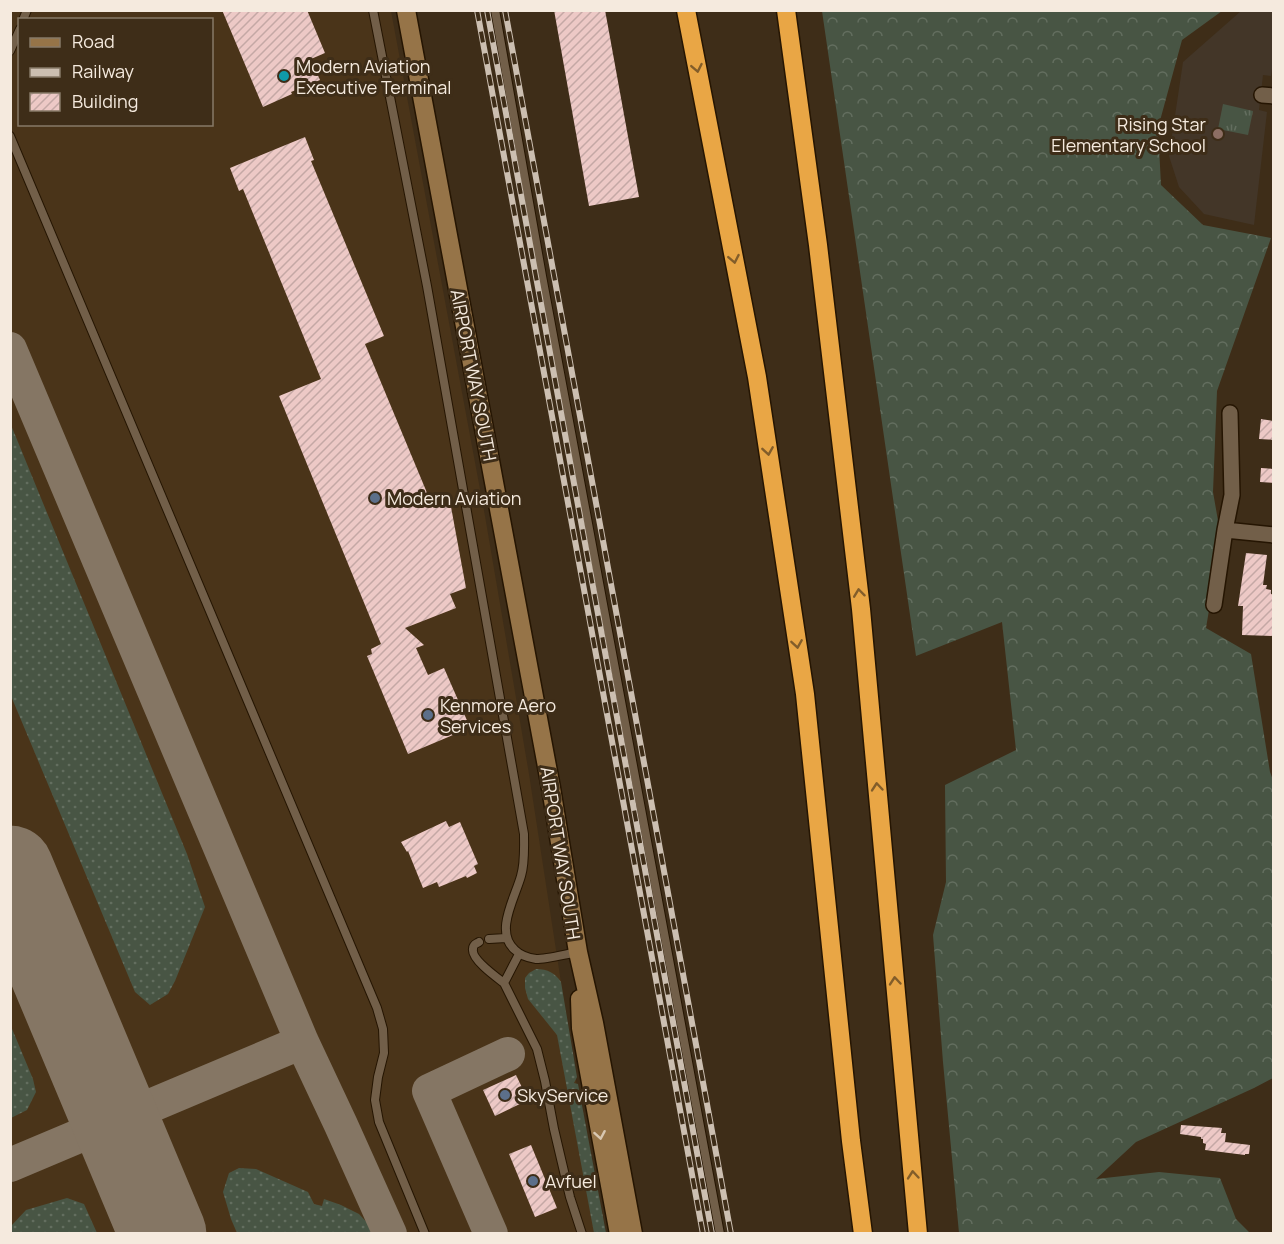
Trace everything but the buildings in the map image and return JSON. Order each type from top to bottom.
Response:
[{"type":"highway","points":[[686,10],[757,377],[805,694],[851,1141],[863,1233]]},
{"type":"highway","points":[[786,10],[818,245],[861,609],[918,1233]]},
{"type":"main road","name":"AIRPORT WAY SOUTH","points":[[406,10],[551,788],[578,952],[594,1023],[633,1233]]},
{"type":"main road","name":"AIRPORT WAY SOUTH","points":[[578,952],[581,1028],[619,1233]]},
{"type":"street","points":[[1214,604],[1232,495],[1230,413]]},
{"type":"street","points":[[1225,530],[1274,535]]},
{"type":"lane","points":[[374,10],[427,286],[524,834],[522,874],[510,909],[505,930],[506,938],[509,945],[519,954],[535,959],[578,952]]},
{"type":"lane","points":[[495,10],[542,276],[720,1233]]},
{"type":"lane","points":[[10,51],[18,33]]},
{"type":"lane","points":[[10,136],[377,1008],[383,1029],[384,1053],[375,1100],[379,1122],[425,1233]]},
{"type":"lane","points":[[489,939],[506,938]]},
{"type":"lane","points":[[479,942],[472,950],[474,957],[504,983],[537,1049],[556,1141],[582,1233]]},
{"type":"lane","points":[[504,983],[519,954]]},
{"type":"shaded area","points":[[10,11],[391,11],[485,516],[529,774],[578,1093],[603,1233],[11,1233]]},
{"type":"shaded area","name":"Rising Star Elementary School","points":[[1241,11],[1273,11],[1274,56],[1271,76],[1263,75],[1259,110],[1267,112],[1254,225],[1204,214],[1179,187],[1169,156],[1183,62]]},
{"type":"green space","points":[[822,11],[1222,11],[1182,40],[1158,128],[1161,185],[1203,225],[1271,238],[1217,391],[1213,492],[1221,538],[1206,628],[1251,654],[1273,780],[1273,1078],[1136,1142],[1096,1179],[1159,1172],[1220,1178],[1236,1219],[1250,1233],[959,1233],[933,935],[946,882],[945,785],[1016,750],[1002,622],[916,656]]},
{"type":"green space","points":[[1223,104],[1253,111],[1248,135],[1218,129]]},
{"type":"green space","points":[[11,425],[187,854],[205,907],[168,994],[150,1005],[135,992],[11,696]]},
{"type":"green space","points":[[536,969],[551,972],[561,982],[577,1077],[574,1083],[578,1084],[606,1233],[594,1233],[557,1035],[528,999],[525,988],[525,978]]},
{"type":"green space","points":[[10,1024],[33,1079],[36,1092],[27,1110],[11,1118]]},
{"type":"green space","points":[[239,1168],[256,1169],[308,1192],[314,1204],[322,1206],[324,1199],[341,1205],[359,1214],[377,1233],[237,1233],[223,1192],[229,1173]]},
{"type":"green space","points":[[67,1198],[84,1204],[97,1233],[11,1233],[12,1225],[26,1210]]},
{"type":"taxiway","points":[[10,349],[302,1042],[390,1234]]},
{"type":"taxiway","points":[[10,1165],[302,1042]]},
{"type":"taxiway","points":[[491,1234],[429,1091],[508,1054]]},
{"type":"runway","points":[[10,869],[163,1234]]},
{"type":"railway","points":[[477,10],[703,1234]]},
{"type":"railway","points":[[487,10],[712,1234]]},
{"type":"railway","points":[[505,10],[731,1234]]},
{"type":"place","name":"Modern Aviation Executive Terminal","points":[[284,76]]},
{"type":"place","name":"Rising Star Elementary School","points":[[1218,134]]},
{"type":"place","name":"Modern Aviation","points":[[375,498]]},
{"type":"place","name":"Kenmore Aero Services","points":[[428,715]]},
{"type":"place","name":"SkyService","points":[[505,1095]]},
{"type":"place","name":"Avfuel","points":[[533,1181]]}]
